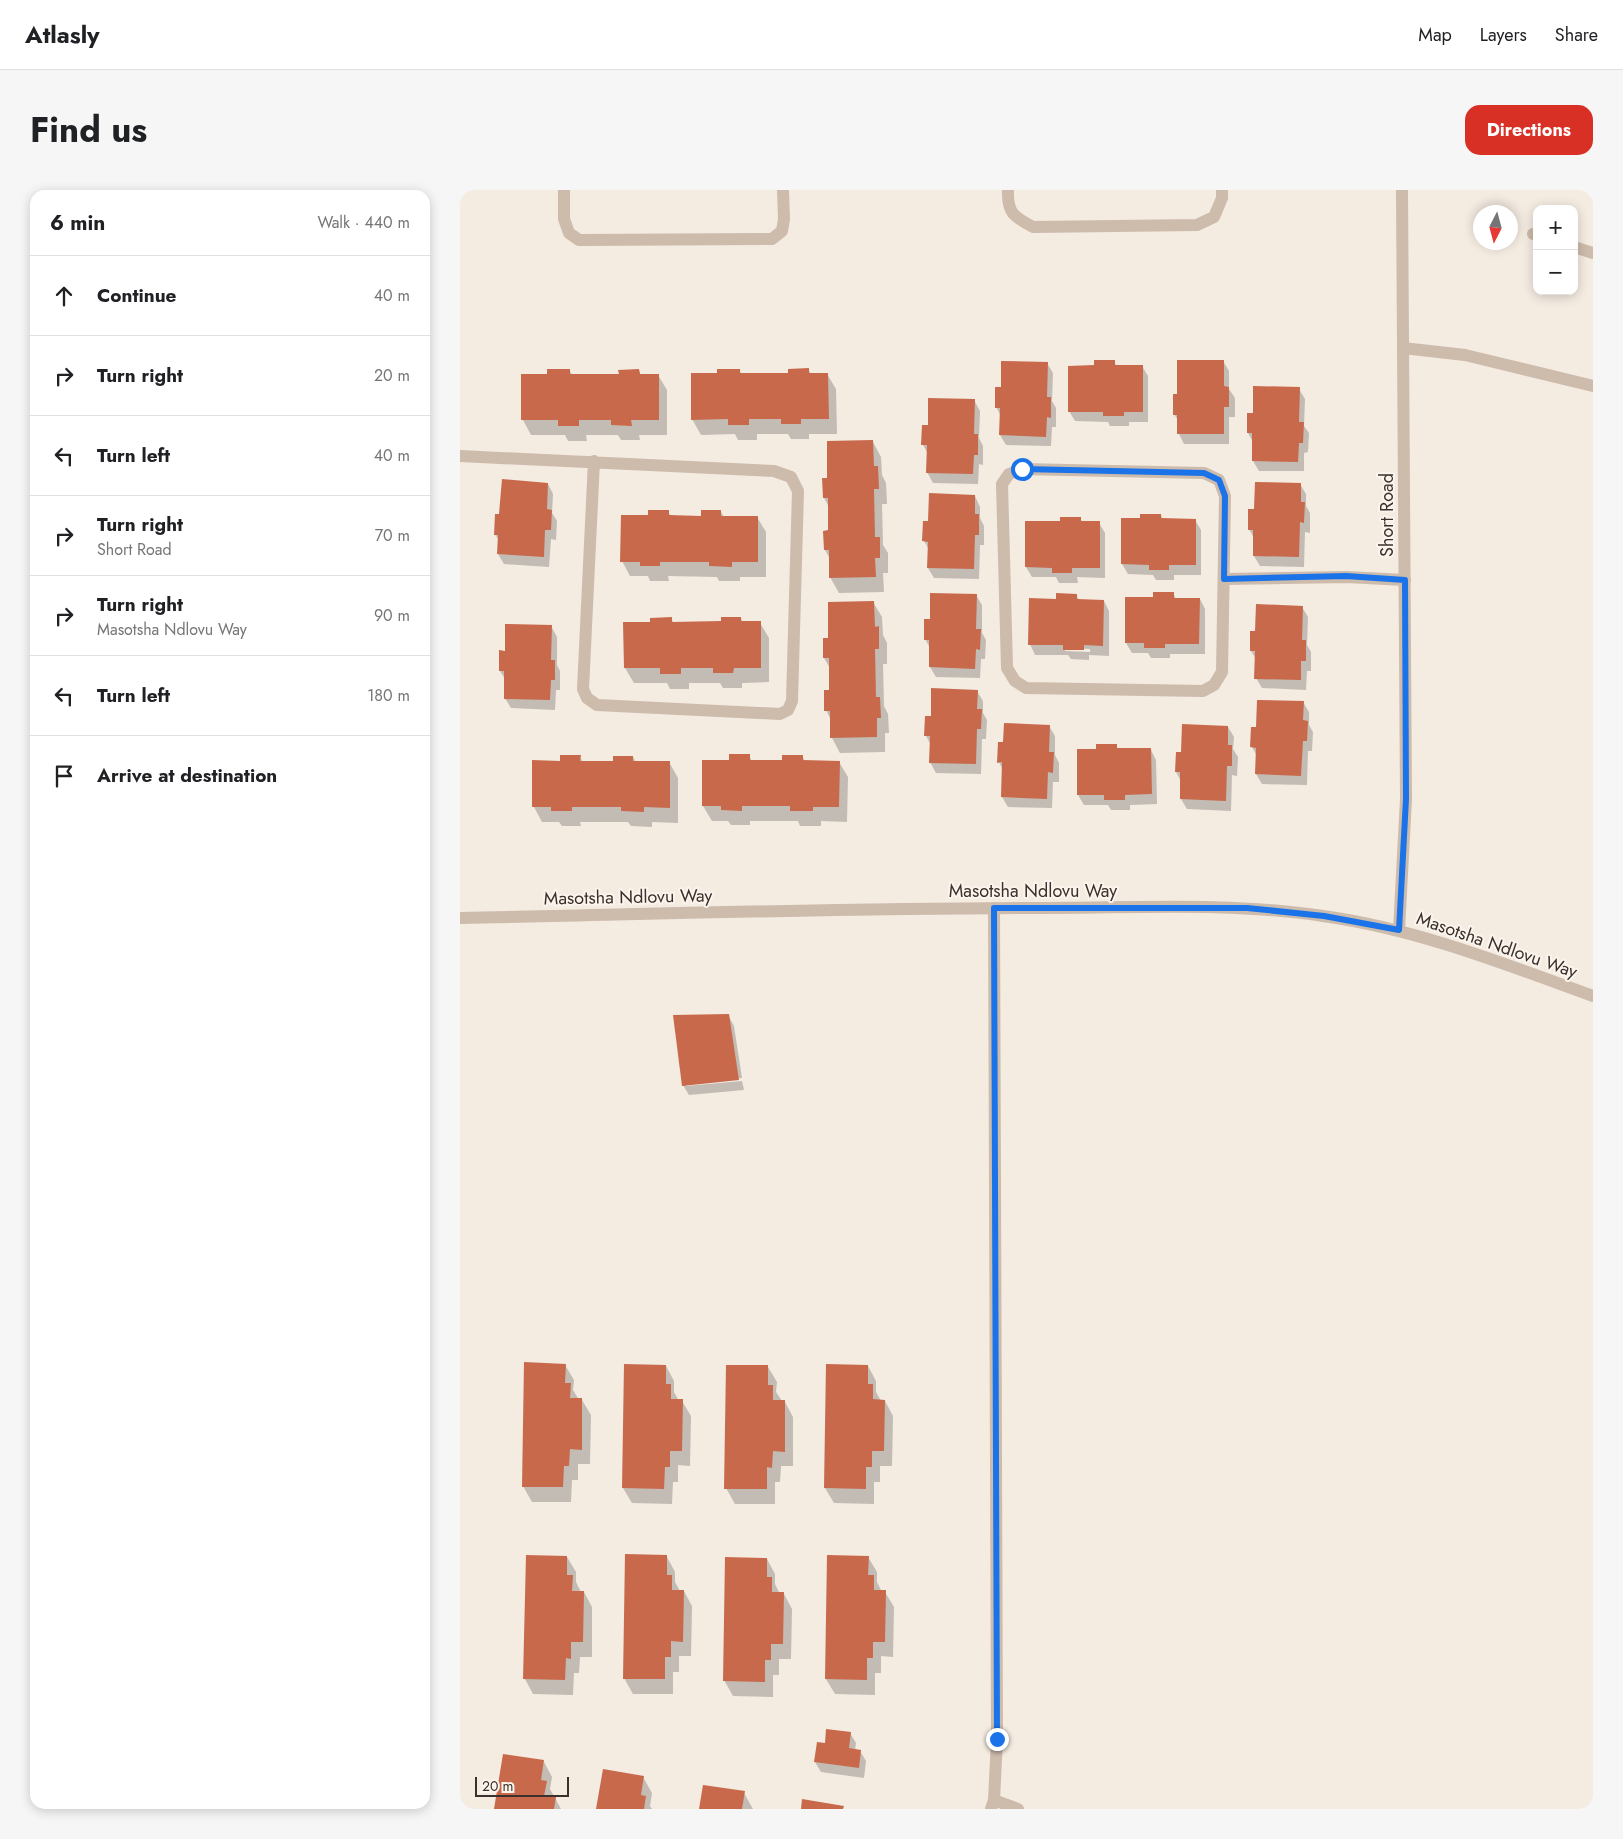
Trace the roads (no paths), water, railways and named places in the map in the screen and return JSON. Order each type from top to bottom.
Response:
[{"type":"street","points":[[564,190],[564,219],[569,234],[579,240],[588,240],[772,239],[782,231],[784,220],[783,190]]},
{"type":"street","points":[[1008,190],[1008,204],[1015,218],[1033,227],[1197,225],[1214,217],[1222,198],[1222,190]]},
{"type":"street","name":"Short Road","points":[[1399,930],[1406,799],[1402,190]]},
{"type":"street","points":[[1578,248],[1593,253]]},
{"type":"street","points":[[1403,348],[1466,355],[1593,386]]},
{"type":"street","points":[[460,456],[594,461],[774,471],[791,477],[798,491],[792,701],[788,710],[780,714],[597,705],[587,698],[583,689],[594,461]]},
{"type":"street","points":[[1022,469],[1204,473],[1219,480],[1225,496],[1224,579],[1222,672],[1214,685],[1203,691],[1026,688],[1014,680],[1007,668],[1002,484],[1009,474],[1022,469]]},
{"type":"street","points":[[1224,579],[1346,576],[1405,580]]},
{"type":"street","points":[[994,908],[997,1739],[992,1804],[1018,1809]]},
{"type":"street","name":"Masotsha Ndlovu Way","points":[[460,918],[994,908],[1247,908],[1324,916],[1399,930],[1484,956],[1593,996]]}]
